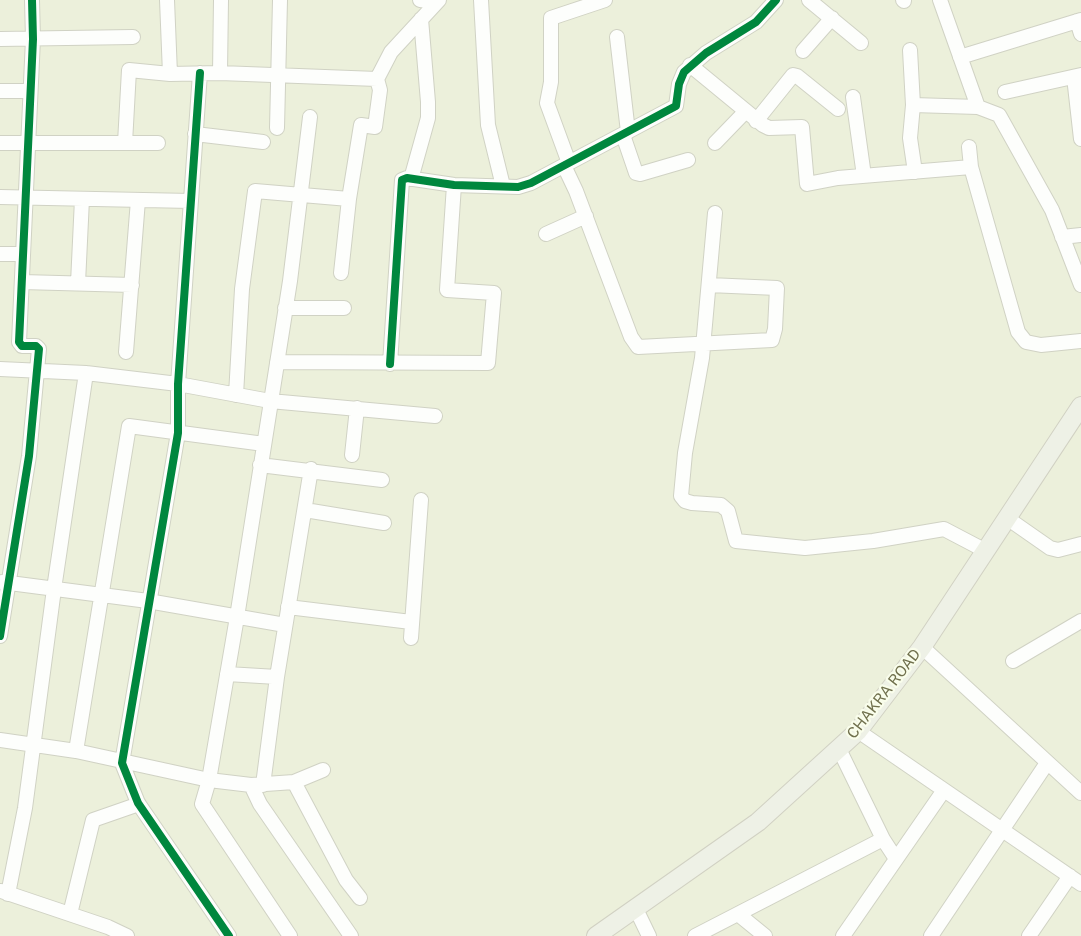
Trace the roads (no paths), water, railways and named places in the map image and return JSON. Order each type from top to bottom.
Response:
[{"type":"main road","name":"CHAKRA ROAD","points":[[596,936],[758,822],[858,731],[922,647],[1078,415]]},
{"type":"street","points":[[0,636],[5,583],[29,456],[37,370],[38,347],[22,346],[19,342],[33,39],[32,0]]},
{"type":"street","points":[[167,0],[170,74]]},
{"type":"street","points":[[220,73],[221,0]]},
{"type":"street","points":[[278,128],[280,0]]},
{"type":"street","points":[[420,0],[438,1]]},
{"type":"street","points":[[481,0],[488,125],[503,186]]},
{"type":"street","points":[[605,0],[551,18],[551,82],[548,109],[633,342],[638,347],[772,340],[775,329],[777,288],[709,285]]},
{"type":"street","points":[[390,364],[402,180],[411,179],[454,185],[524,185],[568,168],[676,106],[680,80],[690,65],[756,22],[776,0]]},
{"type":"street","points":[[810,0],[861,43]]},
{"type":"street","points":[[940,0],[978,106]]},
{"type":"street","points":[[341,272],[348,199],[361,125],[375,127],[380,90],[377,79],[391,52],[438,1]]},
{"type":"street","points":[[804,51],[832,18]]},
{"type":"street","points":[[411,179],[428,118],[421,19]]},
{"type":"street","points":[[960,57],[1080,25]]},
{"type":"street","points":[[0,39],[133,37]]},
{"type":"street","points":[[617,37],[626,134],[636,173],[640,174],[688,160]]},
{"type":"street","points":[[910,50],[913,105],[910,138],[915,172]]},
{"type":"street","points":[[690,65],[751,116],[769,128],[802,127],[807,184],[838,178],[970,167]]},
{"type":"street","points":[[125,143],[129,70],[170,74],[220,73],[377,79]]},
{"type":"street","points":[[200,73],[178,384],[178,433],[122,763],[139,804],[229,936]]},
{"type":"street","points":[[715,143],[751,116],[793,75],[797,76],[838,109]]},
{"type":"street","points":[[1005,92],[1077,76],[1081,139]]},
{"type":"street","points":[[0,91],[30,91]]},
{"type":"street","points":[[852,97],[864,176]]},
{"type":"street","points":[[913,105],[978,106],[999,114],[1052,210],[1081,285]]},
{"type":"street","points":[[290,936],[204,808],[202,799],[209,780],[237,617],[285,308],[310,117]]},
{"type":"street","points":[[195,134],[263,142]]},
{"type":"street","points":[[0,143],[158,143]]},
{"type":"street","points":[[969,147],[970,167],[1018,332],[1026,342],[1041,345],[1081,341]]},
{"type":"street","points":[[277,362],[488,363],[494,294],[447,290],[454,185]]},
{"type":"street","points":[[236,395],[242,290],[253,194],[258,191],[348,199]]},
{"type":"street","points":[[0,197],[191,201]]},
{"type":"street","points":[[78,283],[82,199]]},
{"type":"street","points":[[126,352],[138,200]]},
{"type":"street","points":[[714,212],[703,345],[685,453],[681,496],[685,501],[721,505],[728,511],[736,541],[805,548],[873,541],[944,529],[986,550]]},
{"type":"street","points":[[546,234],[586,216]]},
{"type":"street","points":[[1062,237],[1081,235]]},
{"type":"street","points":[[0,254],[23,254]]},
{"type":"street","points":[[22,282],[132,285]]},
{"type":"street","points":[[285,308],[344,308]]},
{"type":"street","points":[[0,369],[86,373],[178,384],[270,401],[435,416]]},
{"type":"street","points":[[86,373],[32,744],[25,808],[4,892],[108,926],[126,936]]},
{"type":"street","points":[[352,455],[358,408]]},
{"type":"street","points":[[76,751],[129,426],[264,444]]},
{"type":"street","points":[[260,465],[312,469],[382,480]]},
{"type":"street","points":[[312,469],[257,785],[260,804],[351,936]]},
{"type":"street","points":[[411,638],[421,500]]},
{"type":"street","points":[[305,510],[384,523]]},
{"type":"street","points":[[1008,518],[1050,548],[1058,550],[1081,544]]},
{"type":"street","points":[[5,583],[148,601],[285,625]]},
{"type":"street","points":[[288,606],[411,622]]},
{"type":"street","points":[[1013,661],[1081,621]]},
{"type":"street","points":[[922,647],[1081,793]]},
{"type":"street","points":[[227,674],[277,677]]},
{"type":"street","points":[[858,731],[1076,880],[1029,936]]},
{"type":"street","points":[[0,740],[76,751],[122,763],[209,780],[257,785],[294,782],[323,770]]},
{"type":"street","points":[[839,749],[883,839],[896,859]]},
{"type":"street","points":[[931,936],[1047,763]]},
{"type":"street","points":[[294,782],[346,880],[360,898]]},
{"type":"street","points":[[843,936],[944,790]]},
{"type":"street","points":[[70,914],[93,820],[139,804]]},
{"type":"street","points":[[695,936],[883,839]]},
{"type":"street","points":[[635,907],[649,936]]},
{"type":"street","points":[[738,914],[765,936]]}]
